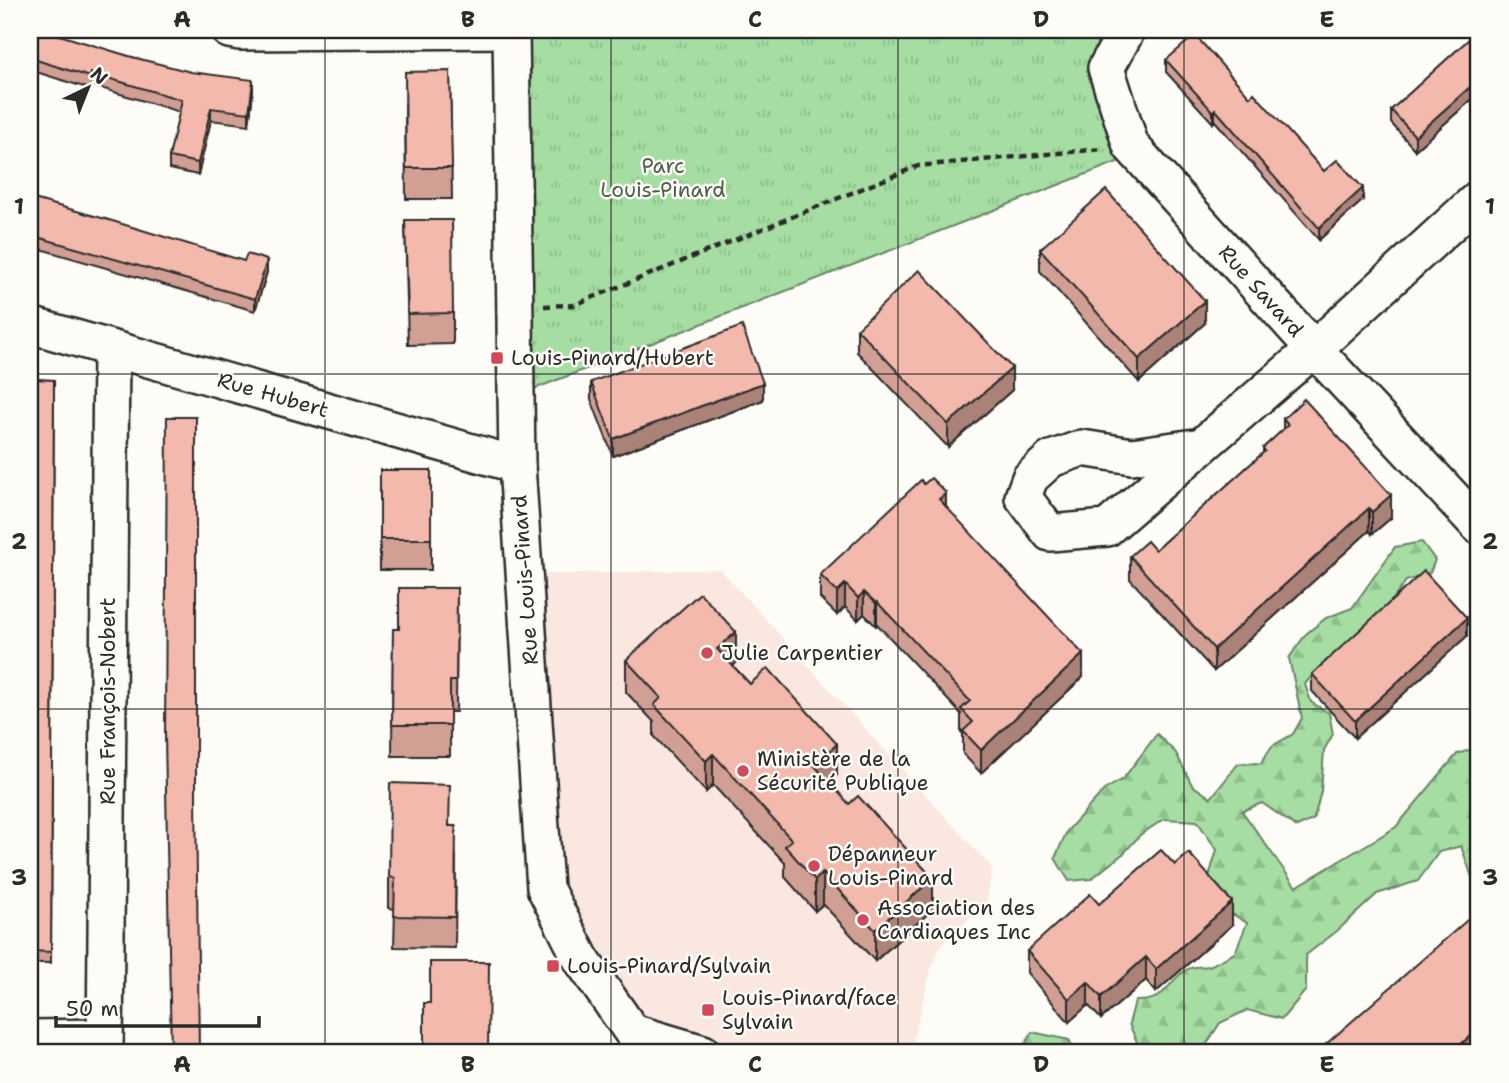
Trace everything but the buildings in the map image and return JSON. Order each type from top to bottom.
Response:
[{"type":"street","points":[[229,30],[240,33],[511,30]]},
{"type":"street","name":"Rue Louis-Pinard","points":[[511,30],[517,465],[545,888],[624,1042],[703,1053]]},
{"type":"street","name":"Rue Savard","points":[[1127,30],[1105,68],[1131,146],[1314,349],[1479,526]]},
{"type":"street","points":[[1202,446],[1314,349],[1479,198]]},
{"type":"street","name":"Rue Hubert","points":[[30,325],[517,465]]},
{"type":"street","name":"Rue François-Nobert","points":[[105,1045],[111,349]]},
{"type":"street","points":[[30,1038],[105,1045]]},
{"type":"path","points":[[515,306],[574,305],[918,166],[1131,146]]},
{"type":"shaded area","points":[[720,569],[992,868],[987,902],[940,946],[931,969],[910,1053],[703,1053],[632,1032],[545,888],[524,575]]},
{"type":"green space","name":"Parc Louis-Pinard","points":[[511,30],[1127,30],[1106,68],[1138,154],[516,396]]},
{"type":"green space","points":[[1422,542],[1435,560],[1430,573],[1406,581],[1387,608],[1322,664],[1305,684],[1311,702],[1329,713],[1333,734],[1324,750],[1321,791],[1314,819],[1297,827],[1262,803],[1242,811],[1296,887],[1396,827],[1457,754],[1479,747],[1479,893],[1461,846],[1439,852],[1418,881],[1377,894],[1306,955],[1306,990],[1282,1019],[1247,1010],[1220,1023],[1201,1053],[1142,1053],[1129,1024],[1135,1001],[1160,995],[1189,968],[1209,966],[1235,953],[1247,923],[1224,909],[1207,883],[1217,850],[1197,821],[1164,819],[1140,835],[1124,853],[1091,879],[1069,881],[1055,858],[1067,831],[1104,790],[1123,779],[1157,734],[1176,753],[1192,785],[1211,798],[1238,764],[1261,763],[1272,746],[1293,734],[1302,718],[1289,658],[1306,634],[1326,618],[1352,608],[1395,547]]},
{"type":"green space","points":[[1032,1032],[1069,1040],[1076,1053],[1020,1053]]},
{"type":"place","name":"Louis-Pinard/Hubert","points":[[497,358]]},
{"type":"place","name":"Julie Carpentier","points":[[707,653]]},
{"type":"place","name":"Ministère de la Sécurité Publique","points":[[743,771]]},
{"type":"place","name":"Dépanneur Louis-Pinard","points":[[814,866]]},
{"type":"place","name":"Association des Cardiaques Inc","points":[[863,920]]},
{"type":"place","name":"Louis-Pinard/Sylvain","points":[[553,966]]},
{"type":"place","name":"Louis-Pinard/face Sylvain","points":[[708,1010]]}]
